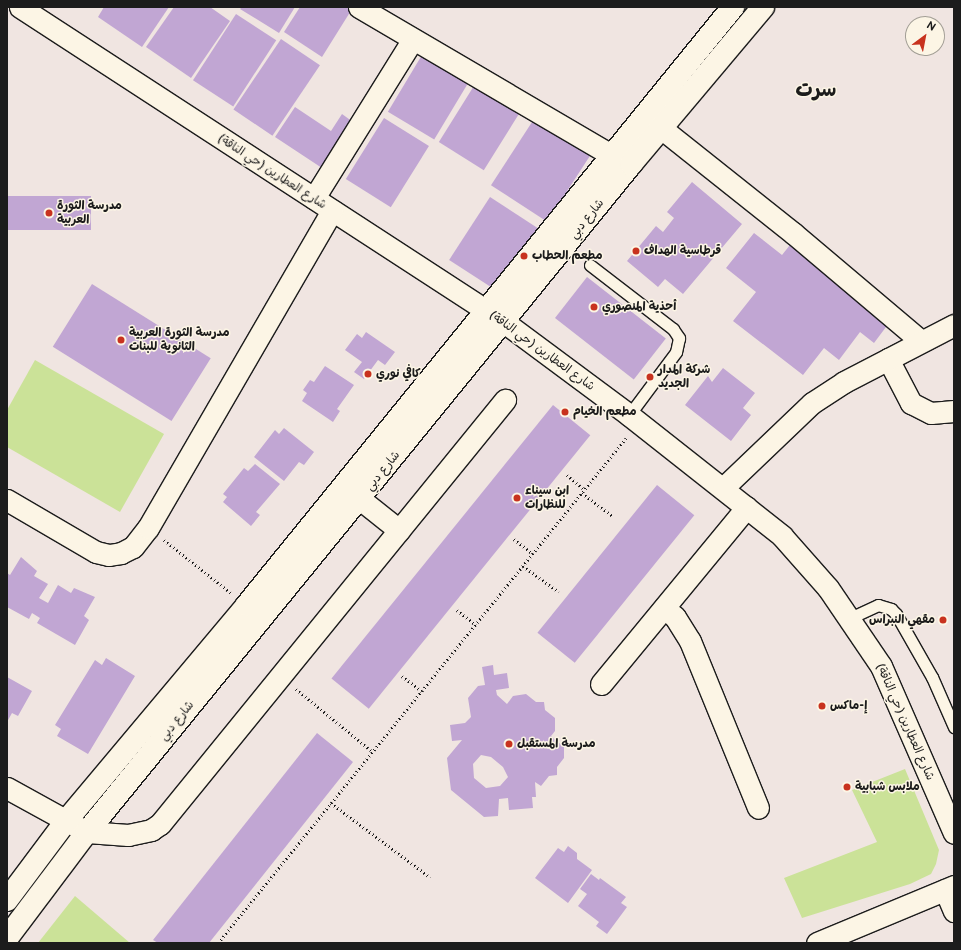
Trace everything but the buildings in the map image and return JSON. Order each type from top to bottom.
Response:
[{"type":"street","name":"شارع العطارين (حي الناقة)","points":[[20,7],[332,211],[496,316],[747,506],[805,560],[850,618],[895,693],[954,833]]},
{"type":"street","points":[[359,7],[611,155]]},
{"type":"street","name":"شارع دبي","points":[[7,938],[87,832],[360,499],[496,316],[611,155],[733,7]]},
{"type":"street","name":"شارع دبي","points":[[7,900],[66,821],[247,605],[496,316],[661,128],[763,7]]},
{"type":"street","points":[[314,198],[413,39]]},
{"type":"street","points":[[661,128],[793,233],[921,341]]},
{"type":"street","points":[[7,500],[96,552],[109,555],[121,553],[133,547],[148,528],[332,211]]},
{"type":"street","points":[[723,488],[812,403],[888,359],[954,325]]},
{"type":"street","points":[[888,359],[911,403],[931,413],[953,413]]},
{"type":"street","points":[[7,788],[87,832],[128,835],[151,830],[160,824],[505,400]]},
{"type":"street","points":[[360,499],[399,530]]},
{"type":"street","points":[[601,684],[747,506]]},
{"type":"street","points":[[664,608],[675,618],[690,641],[758,808]]},
{"type":"street","points":[[816,943],[950,888],[954,912]]},
{"type":"lane","points":[[590,265],[673,329],[679,338],[676,352],[634,419]]},
{"type":"lane","points":[[850,618],[878,605],[891,609],[896,614],[932,677],[954,727]]},
{"type":"path","points":[[218,943],[582,493],[634,419]]},
{"type":"path","points":[[567,475],[584,490]]},
{"type":"path","points":[[582,493],[613,516]]},
{"type":"path","points":[[148,528],[247,605]]},
{"type":"path","points":[[514,539],[533,554]]},
{"type":"path","points":[[523,566],[559,592]]},
{"type":"path","points":[[457,610],[476,625]]},
{"type":"path","points":[[280,676],[373,752]]},
{"type":"path","points":[[402,676],[422,691]]},
{"type":"path","points":[[331,803],[430,878]]},
{"type":"green space","points":[[35,360],[164,434],[120,512],[7,447],[7,410]]},
{"type":"green space","points":[[905,769],[939,850],[936,864],[931,874],[910,884],[802,918],[784,878],[877,842],[852,790]]},
{"type":"green space","points":[[75,896],[130,943],[38,943]]},
{"type":"place","name":"مدرسة الثورة العربية","points":[[49,213]]},
{"type":"place","name":"قرطاسية الهداف","points":[[636,251]]},
{"type":"place","name":"مطعم الحطاب","points":[[524,256]]},
{"type":"place","name":"أحذية المنصوري","points":[[594,307]]},
{"type":"place","name":"مدرسة الثورة العربية الثانوية للبنات","points":[[121,340]]},
{"type":"place","name":"كافي نوري","points":[[368,374]]},
{"type":"place","name":"شركة المدار الجديد","points":[[650,377]]},
{"type":"place","name":"مطعم الخيام","points":[[565,412]]},
{"type":"place","name":"ابن سيناء للنظارات","points":[[517,498]]},
{"type":"place","name":"مقهي النبراس","points":[[943,620]]},
{"type":"place","name":"إ-ماكس","points":[[822,706]]},
{"type":"place","name":"مدرسة المستقبل","points":[[509,744]]},
{"type":"place","name":"ملابس شبابية","points":[[847,787]]},
{"type":"district","name":"سرت","points":[[816,90]]}]
